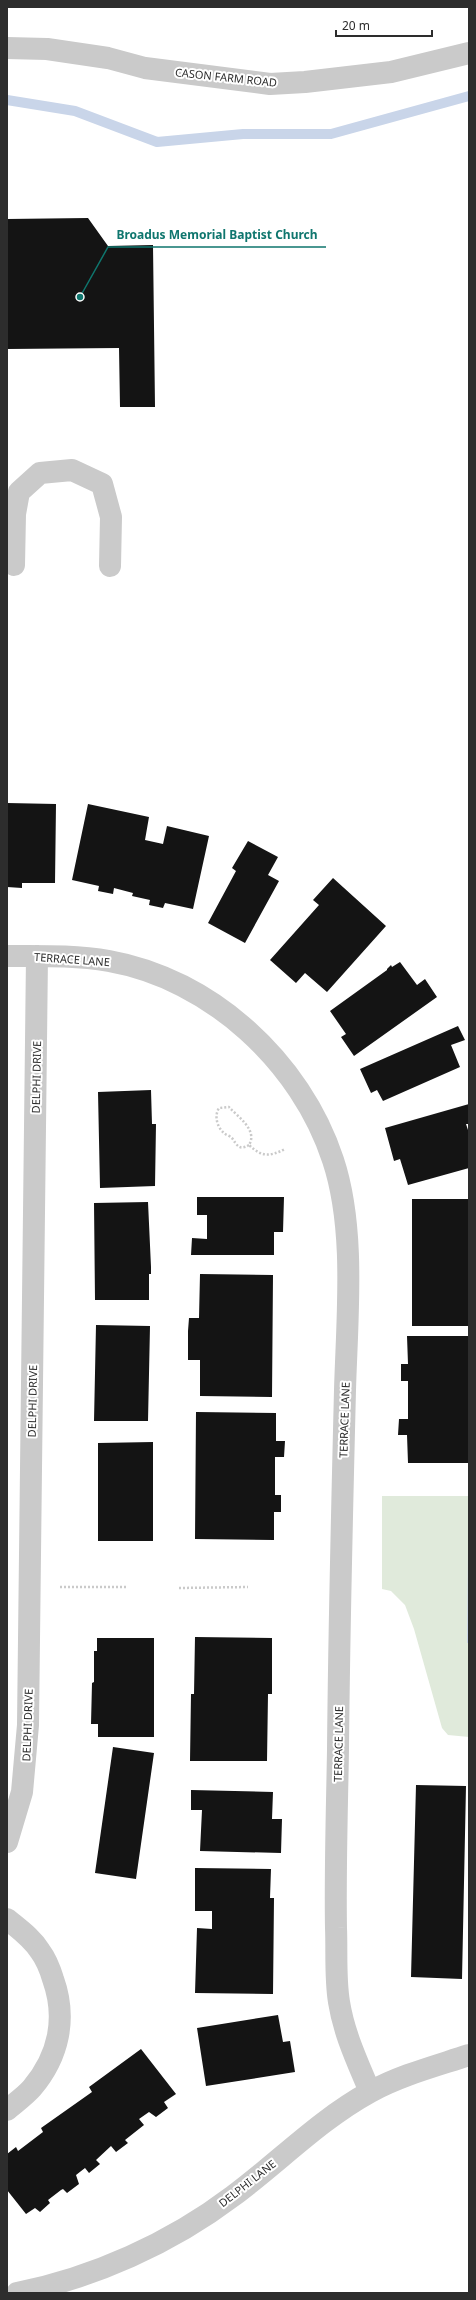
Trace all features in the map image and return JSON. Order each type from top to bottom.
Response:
[{"type":"street","name":"CASON FARM ROAD","points":[[7,48],[46,49],[108,58],[145,68],[270,84],[305,82],[391,72],[469,53]]},
{"type":"street","points":[[14,565],[15,514],[19,492],[40,473],[72,470],[102,484],[111,518],[110,566]]},
{"type":"street","name":"TERRACE LANE","points":[[7,956],[37,956],[108,961],[138,968],[164,977],[217,1007],[264,1047],[281,1067],[311,1111],[332,1157],[340,1185],[344,1209],[347,1305],[340,1589],[336,1891],[337,1978],[338,2000],[343,2019],[370,2092]]},
{"type":"street","name":"DELPHI DRIVE","points":[[7,1842],[22,1792],[28,1725],[37,956]]},
{"type":"street","points":[[7,1919],[28,1936],[41,1951],[54,1983],[61,2013],[57,2043],[51,2058],[32,2088],[7,2110]]},
{"type":"street","name":"DELPHI LANE","points":[[17,2293],[50,2287],[106,2266],[178,2232],[232,2196],[330,2118],[370,2092],[417,2072],[469,2055]]},
{"type":"path","points":[[229,1107],[250,1130],[252,1136],[249,1146],[240,1148],[236,1146],[232,1138],[220,1129],[216,1118],[219,1108],[229,1107]]},
{"type":"path","points":[[249,1146],[259,1154],[270,1154],[285,1149]]},
{"type":"path","points":[[60,1587],[128,1587]]},
{"type":"path","points":[[178,1588],[248,1587]]},
{"type":"green space","points":[[382,1496],[469,1496],[469,1737],[448,1735],[442,1728],[414,1629],[405,1605],[391,1591],[382,1589]]},
{"type":"water","points":[[468,1552],[469,1643],[467,1643]]},
{"type":"building","points":[[88,218],[108,246],[153,245],[155,407],[120,407],[119,348],[7,349],[7,219]]},
{"type":"building","points":[[7,803],[56,804],[55,883],[22,883],[22,888],[7,887]]},
{"type":"building","points":[[88,804],[149,817],[145,840],[163,844],[167,826],[209,836],[193,909],[165,903],[163,908],[149,905],[150,900],[132,896],[133,893],[114,888],[113,894],[98,891],[99,886],[72,880]]},
{"type":"building","points":[[248,841],[278,857],[268,875],[279,881],[245,943],[208,923],[236,871],[232,868]]},
{"type":"building","points":[[333,878],[386,926],[327,992],[305,973],[296,983],[270,960],[319,905],[313,900]]},
{"type":"building","points":[[400,962],[417,985],[425,979],[437,997],[354,1056],[341,1037],[346,1034],[330,1011],[387,970],[391,965],[392,967]]},
{"type":"building","points":[[458,1026],[465,1040],[451,1045],[460,1067],[383,1101],[377,1090],[371,1093],[360,1069]]},
{"type":"building","points":[[151,1090],[152,1124],[156,1124],[155,1186],[100,1188],[98,1092]]},
{"type":"building","points":[[469,1104],[469,1124],[466,1124],[469,1133],[469,1168],[408,1185],[400,1159],[394,1161],[385,1128]]},
{"type":"building","points":[[197,1197],[284,1197],[283,1232],[274,1232],[274,1255],[191,1255],[192,1238],[207,1239],[207,1215],[197,1215]]},
{"type":"building","points":[[412,1199],[469,1199],[469,1326],[412,1326]]},
{"type":"building","points":[[148,1202],[151,1267],[151,1274],[149,1274],[149,1300],[95,1300],[94,1203]]},
{"type":"building","points":[[200,1274],[273,1275],[272,1397],[200,1396],[200,1360],[188,1360],[188,1331],[189,1318],[199,1318]]},
{"type":"building","points":[[96,1325],[150,1326],[148,1421],[94,1421]]},
{"type":"building","points":[[407,1336],[469,1336],[469,1463],[408,1463],[407,1435],[398,1435],[399,1419],[408,1419],[408,1381],[401,1381],[401,1364],[408,1364]]},
{"type":"building","points":[[196,1412],[276,1413],[276,1441],[285,1441],[284,1457],[275,1457],[275,1495],[281,1495],[281,1512],[274,1512],[274,1540],[195,1539]]},
{"type":"building","points":[[153,1442],[153,1541],[98,1541],[98,1443]]},
{"type":"building","points":[[195,1637],[272,1638],[272,1694],[268,1694],[267,1761],[190,1761],[191,1694],[194,1694]]},
{"type":"building","points":[[97,1638],[154,1638],[154,1737],[98,1737],[98,1724],[91,1724],[92,1683],[94,1682],[94,1651],[97,1651]]},
{"type":"building","points":[[113,1747],[154,1753],[136,1879],[95,1873]]},
{"type":"building","points":[[416,1785],[466,1786],[462,1979],[411,1977]]},
{"type":"building","points":[[191,1790],[273,1792],[272,1819],[282,1819],[281,1853],[200,1851],[202,1810],[191,1810]]},
{"type":"building","points":[[195,1868],[271,1869],[270,1898],[274,1898],[273,1994],[195,1993],[197,1928],[212,1929],[212,1911],[195,1911]]},
{"type":"building","points":[[278,2015],[283,2042],[290,2041],[295,2072],[206,2086],[197,2028]]},
{"type":"building","points":[[141,2049],[176,2094],[164,2102],[168,2108],[156,2117],[149,2112],[139,2119],[144,2125],[125,2140],[128,2143],[116,2152],[111,2146],[96,2160],[100,2164],[89,2173],[85,2168],[76,2175],[79,2184],[67,2193],[63,2189],[61,2190],[48,2200],[50,2203],[40,2212],[35,2208],[26,2214],[7,2190],[7,2154],[16,2147],[18,2151],[43,2132],[41,2128],[92,2092],[89,2087]]},
{"type":"waterway","points":[[7,100],[75,111],[157,142],[243,134],[331,134],[469,96]]},
{"type":"place","name":"Broadus Memorial Baptist Church","points":[[80,297]]}]
